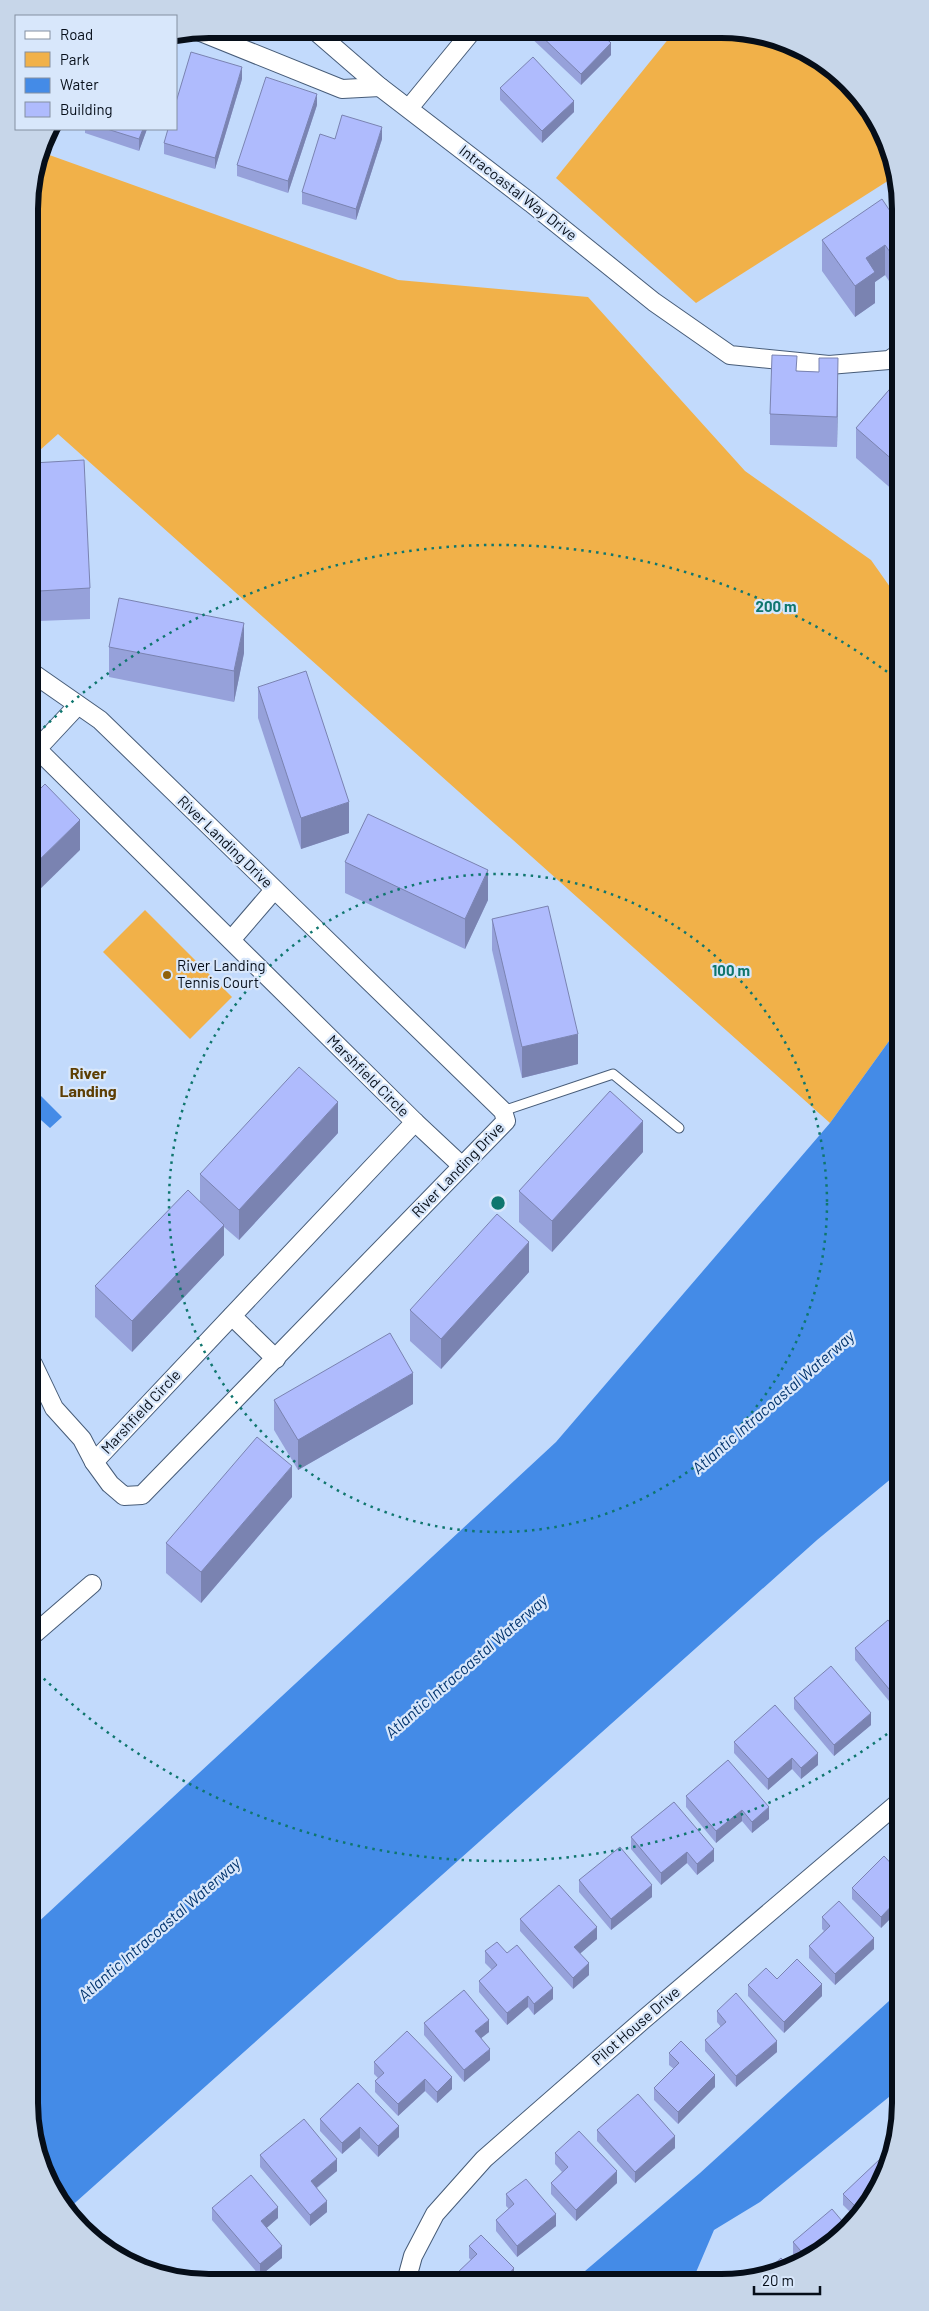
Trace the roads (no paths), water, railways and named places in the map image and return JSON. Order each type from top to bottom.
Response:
[{"type":"street","points":[[215,38],[342,89],[380,87]]},
{"type":"street","name":"Intracoastal Way Drive","points":[[323,38],[380,87],[654,302],[730,355],[829,365],[892,359]]},
{"type":"street","points":[[409,108],[466,38]]},
{"type":"street","name":"River Landing Drive","points":[[38,678],[100,720],[502,1111],[506,1121],[142,1495],[124,1496],[110,1484],[94,1462],[82,1440],[54,1408],[38,1376]]},
{"type":"street","points":[[38,748],[78,705]]},
{"type":"street","name":"Marshfield Circle","points":[[38,756],[231,940],[415,1122],[94,1462]]},
{"type":"street","points":[[231,940],[274,890]]},
{"type":"street","points":[[415,1122],[462,1166]]},
{"type":"street","points":[[232,1316],[276,1359]]},
{"type":"street","points":[[38,1632],[92,1584]]},
{"type":"street","name":"Pilot House Drive","points":[[408,2274],[413,2256],[435,2214],[484,2159],[643,2020],[891,1812]]},
{"type":"lane","points":[[502,1111],[613,1074],[679,1128]]},
{"type":"water","name":"Atlantic Intracoastal Waterway","points":[[892,1038],[891,1479],[817,1540],[72,2205],[55,2178],[43,2147],[39,2125],[38,1922],[556,1442],[830,1123]]},
{"type":"water","points":[[38,1093],[62,1117],[50,1128],[41,1120],[38,1121]]},
{"type":"water","points":[[891,1999],[891,2095],[760,2202],[714,2230],[695,2274],[582,2274],[700,2173]]},
{"type":"place","name":"River Landing Tennis Court","points":[[167,975]]},
{"type":"district","name":"River Landing","points":[[88,1082]]}]
